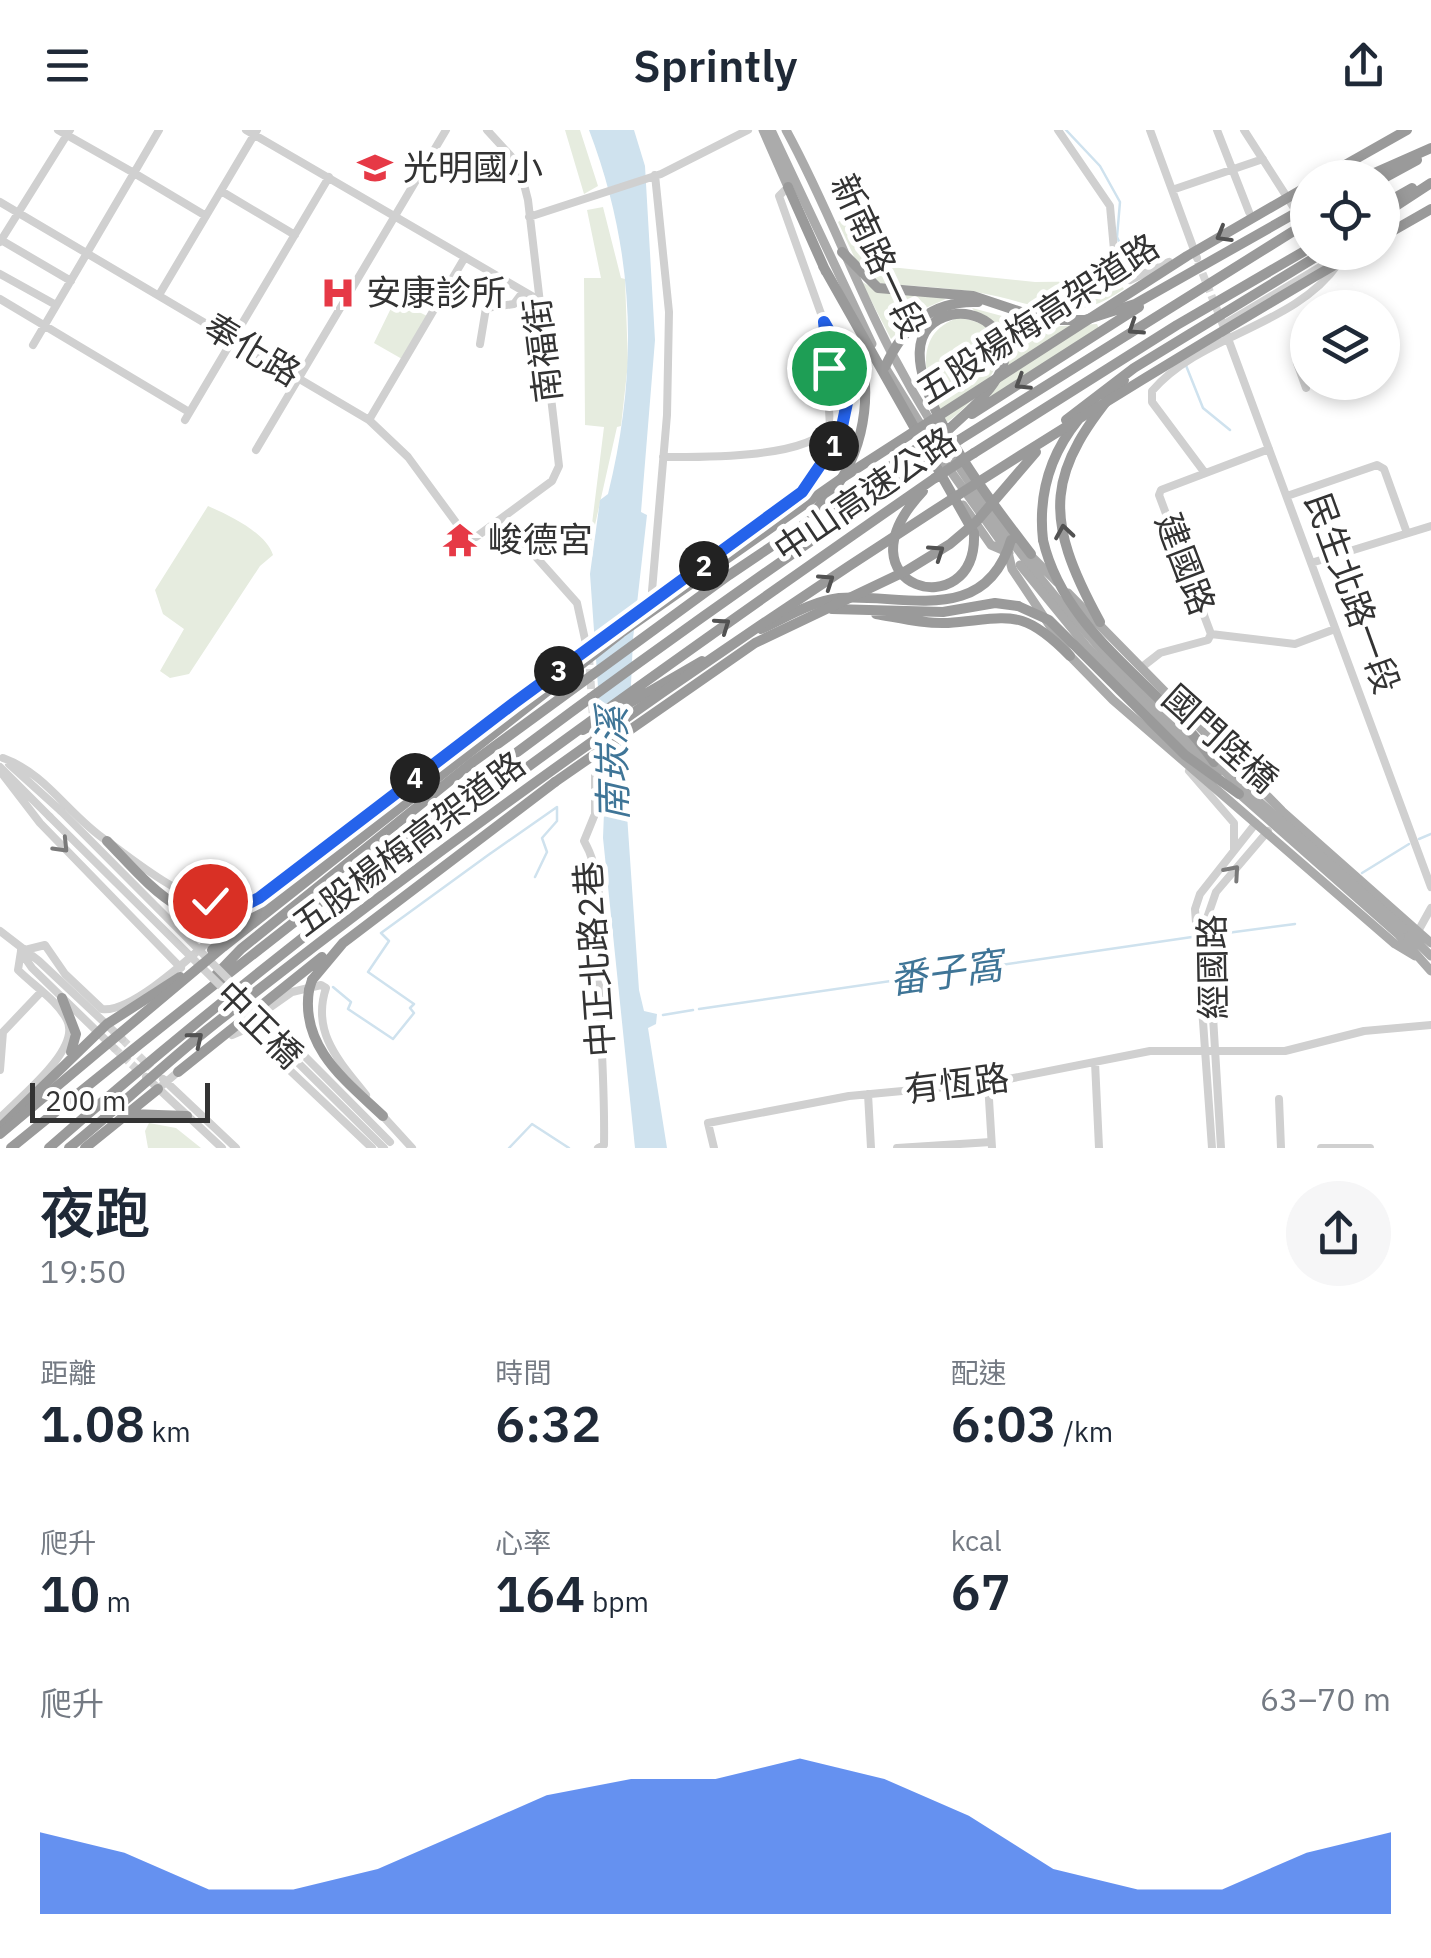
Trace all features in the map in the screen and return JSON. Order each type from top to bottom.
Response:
[{"type":"highway","points":[[1354,160],[1408,130]]},
{"type":"highway","points":[[1400,163],[1431,150]]},
{"type":"highway","points":[[1400,168],[1431,150]]},
{"type":"highway","points":[[1400,196],[1431,180]]},
{"type":"highway","points":[[1400,203],[1431,180]]},
{"type":"highway","points":[[784,537],[844,478],[865,409],[866,380],[858,343],[788,187]]},
{"type":"highway","name":"五股楊梅高架道路","points":[[0,1131],[222,946],[620,634],[842,478],[1186,256],[1290,196]]},
{"type":"highway","points":[[1400,224],[1431,206]]},
{"type":"highway","points":[[842,252],[878,288],[973,296],[1045,320],[1084,320],[1134,304],[1290,216]]},
{"type":"highway","name":"中山高速公路","points":[[11,1148],[404,832],[595,691],[934,462],[959,440],[1290,233]]},
{"type":"highway","name":"中山高速公路","points":[[596,718],[643,681],[935,478],[1290,260]]},
{"type":"highway","points":[[823,266],[974,534],[974,554],[966,573],[945,587],[931,588],[915,586],[897,571],[890,545],[895,526],[935,478]]},
{"type":"highway","points":[[178,1072],[555,782],[755,642],[906,571],[950,544],[976,522],[1066,420],[1134,368],[1310,270]]},
{"type":"highway","name":"五股楊梅高架道路","points":[[69,1148],[208,1030],[606,732],[840,572],[1132,385],[1326,270]]},
{"type":"highway","points":[[186,1005],[241,949],[592,671],[784,537],[1106,330],[1160,289]]},
{"type":"highway","points":[[885,366],[913,324],[942,306],[968,302],[1004,305]]},
{"type":"highway","points":[[950,428],[990,390],[1004,361],[1000,338],[977,316],[952,315],[933,326],[920,349],[922,381],[1026,560]]},
{"type":"highway","points":[[1134,368],[1078,421],[1054,455],[1043,496],[1043,540],[1050,569],[1068,602],[1214,762]]},
{"type":"highway","points":[[1100,622],[1068,556],[1061,495],[1082,432],[1134,368]]},
{"type":"highway","points":[[49,1148],[303,935],[596,718],[768,626],[838,598],[911,604],[958,597],[982,584],[1010,546]]},
{"type":"highway","points":[[768,626],[841,608],[943,612],[994,603],[1018,606],[1049,620],[1184,754],[1240,794]]},
{"type":"highway","points":[[841,608],[928,622],[1018,617],[1042,628],[1070,656]]},
{"type":"highway","points":[[0,1131],[65,1061],[103,1028],[174,982],[264,906],[475,743],[568,678],[592,671]]},
{"type":"highway","points":[[107,841],[166,901],[182,911],[222,917],[264,906]]},
{"type":"highway","points":[[343,943],[310,985],[308,1016],[318,1046],[332,1068],[383,1116]]},
{"type":"highway","points":[[62,998],[76,1034],[65,1061]]},
{"type":"highway","points":[[86,1148],[162,1086]]},
{"type":"highway","points":[[128,1114],[147,1111],[188,1116]]},
{"type":"main road","name":"新南路一段","points":[[767,130],[788,187]]},
{"type":"main road","name":"新南路一段","points":[[767,130],[934,462]]},
{"type":"main road","name":"新南路一段","points":[[767,130],[864,339],[934,462]]},
{"type":"main road","name":"新南路一段","points":[[786,130],[892,352],[1010,546]]},
{"type":"main road","points":[[934,462],[997,540],[1010,546],[1100,622],[1282,811],[1416,934],[1431,943]]},
{"type":"main road","points":[[934,462],[991,546],[1010,546]]},
{"type":"main road","points":[[1010,546],[1012,569],[1070,656],[1179,761],[1268,831],[1431,972]]},
{"type":"main road","name":"國門陸橋","points":[[1026,560],[1140,691],[1402,933]]},
{"type":"main road","name":"國門陸橋","points":[[1026,560],[1134,696],[1240,794],[1402,933]]},
{"type":"main road","points":[[1402,933],[1416,934]]},
{"type":"main road","points":[[1402,933],[1415,956]]},
{"type":"main road","points":[[1416,934],[1431,956]]},
{"type":"street","points":[[33,345],[159,130]]},
{"type":"street","points":[[256,450],[446,130]]},
{"type":"street","name":"南福街","points":[[470,537],[502,520],[558,475],[530,217],[520,164],[488,130]]},
{"type":"street","points":[[530,217],[651,177],[748,130]]},
{"type":"street","points":[[1058,130],[1110,206],[1114,250],[1136,280],[1195,253],[1150,130]]},
{"type":"street","points":[[1218,130],[1249,212]]},
{"type":"street","points":[[1244,130],[1290,202]]},
{"type":"street","points":[[71,280],[0,241],[65,132],[206,216]]},
{"type":"street","points":[[159,295],[252,132],[537,298]]},
{"type":"street","points":[[1172,190],[1263,160]]},
{"type":"street","points":[[0,299],[187,416],[329,177]]},
{"type":"street","points":[[651,177],[668,312],[663,457],[652,591]]},
{"type":"street","points":[[1,763],[23,766],[107,841],[182,892],[201,900],[227,902],[237,909],[259,898],[514,703],[802,492],[824,463],[840,436],[848,398],[846,361],[824,322],[780,196],[788,187]]},
{"type":"street","points":[[221,191],[295,235]]},
{"type":"street","name":"奉化路","points":[[0,202],[369,420],[408,457],[470,537]]},
{"type":"street","points":[[369,420],[465,257]]},
{"type":"street","name":"民生北路一段","points":[[1310,270],[1221,321],[1428,870],[1431,887]]},
{"type":"street","points":[[1205,473],[1151,398],[1156,386],[1196,358],[1315,290],[1324,270]]},
{"type":"street","points":[[0,274],[56,305]]},
{"type":"street","points":[[480,344],[486,328],[486,308],[514,304],[523,292]]},
{"type":"street","points":[[663,457],[756,456],[819,438],[830,427],[824,322]]},
{"type":"street","name":"建國路","points":[[1211,634],[1160,490],[1268,449]]},
{"type":"street","points":[[1287,496],[1362,468],[1384,469],[1406,534]]},
{"type":"street","points":[[502,520],[577,603],[588,648],[551,681],[514,703]]},
{"type":"street","points":[[1311,563],[1431,526]]},
{"type":"street","points":[[1142,667],[1160,653],[1208,640],[1211,634],[1295,644],[1336,629]]},
{"type":"street","points":[[1179,761],[1234,824],[1234,852]]},
{"type":"street","points":[[1,763],[40,824],[182,968]]},
{"type":"street","name":"中正橋","points":[[1,763],[61,811],[390,1146]]},
{"type":"street","name":"中正橋","points":[[1,763],[50,817],[390,1146]]},
{"type":"street","name":"中正北路2巷","points":[[596,770],[595,814],[584,841],[593,860],[602,941],[599,982],[605,1098],[604,1145],[598,1148]]},
{"type":"street","name":"經國路","points":[[1212,1148],[1207,918],[1211,900],[1282,811]]},
{"type":"street","name":"經國路","points":[[1221,1148],[1195,908],[1200,894],[1256,823]]},
{"type":"street","points":[[1415,956],[1416,934],[1431,908]]},
{"type":"street","points":[[21,951],[45,946],[65,974],[108,1010],[182,968],[230,923]]},
{"type":"street","points":[[0,932],[39,961],[103,1028],[114,1048]]},
{"type":"street","points":[[0,1118],[62,1055],[71,1035],[68,1021],[18,970],[21,951]]},
{"type":"street","points":[[21,951],[62,998],[122,1039]]},
{"type":"street","points":[[246,1029],[248,1023],[292,992],[316,984],[326,988],[320,1006],[321,1027],[329,1046],[412,1148]]},
{"type":"street","points":[[0,1070],[3,1032],[40,992]]},
{"type":"street","name":"有恆路","points":[[714,1148],[708,1123],[868,1094],[988,1083],[1150,1051],[1285,1051],[1364,1030],[1431,1024]]},
{"type":"street","points":[[162,1086],[240,1029],[246,1029],[372,1148]]},
{"type":"street","points":[[1095,1062],[1100,1148]]},
{"type":"street","points":[[154,1071],[188,1116],[222,1148]]},
{"type":"street","points":[[146,1077],[236,1148]]},
{"type":"street","points":[[897,1148],[992,1145],[988,1083]]},
{"type":"street","points":[[868,1094],[871,1148]]},
{"type":"street","points":[[1279,1099],[1281,1148]]},
{"type":"street","points":[[1322,1148],[1370,1148]]},
{"type":"shaded area","points":[[565,130],[580,130],[598,186],[584,194]]},
{"type":"shaded area","points":[[603,207],[621,278],[625,279],[628,363],[621,426],[617,427],[588,556],[604,427],[585,425],[584,278],[601,278],[587,210]]},
{"type":"shaded area","points":[[853,213],[890,267],[1035,282],[1118,281],[1124,289],[1104,301],[1069,310],[976,292],[875,283],[857,263],[838,222]]},
{"type":"shaded area","points":[[861,281],[882,291],[946,299],[919,311],[891,339]]},
{"type":"shaded area","points":[[395,300],[427,316],[402,359],[374,343]]},
{"type":"shaded area","points":[[972,308],[1044,327],[1097,324],[1099,329],[987,401],[1008,366],[1008,351]]},
{"type":"shaded area","points":[[958,318],[983,325],[996,336],[1000,350],[987,382],[945,424],[928,379],[927,349],[943,326]]},
{"type":"shaded area","points":[[208,506],[255,532],[273,555],[260,566],[189,674],[170,678],[160,671],[184,629],[163,614],[155,590]]},
{"type":"shaded area","points":[[149,1123],[176,1128],[201,1148],[148,1148],[145,1131]]},
{"type":"water","name":"南崁溪","points":[[589,130],[634,130],[645,166],[655,340],[641,512],[647,515],[633,639],[626,800],[639,990],[644,1011],[657,1014],[656,1024],[648,1028],[667,1148],[635,1148],[603,838],[605,786],[590,574],[600,500],[608,494],[618,447],[628,356],[627,310],[616,220]]},
{"type":"waterway","points":[[1066,130],[1100,166],[1120,202],[1117,237],[1134,275]]},
{"type":"waterway","points":[[1185,363],[1203,408],[1230,430]]},
{"type":"waterway","points":[[484,858],[557,807],[557,821],[542,838],[547,852],[535,877]]},
{"type":"waterway","name":"番子窩","points":[[1419,839],[1431,834]]},
{"type":"waterway","name":"番子窩","points":[[1362,873],[1409,844]]},
{"type":"waterway","points":[[333,987],[351,1002],[348,1009],[393,1039],[414,1013],[410,1008],[414,1004],[368,972],[389,941],[381,933],[491,853]]},
{"type":"waterway","name":"番子窩","points":[[1212,935],[1295,924]]},
{"type":"waterway","name":"番子窩","points":[[699,1009],[1192,937]]},
{"type":"waterway","name":"番子窩","points":[[663,1015],[693,1010]]},
{"type":"waterway","points":[[509,1148],[532,1124],[569,1148]]},
{"type":"tunnel","points":[[1198,262],[1220,317]]},
{"type":"tunnel","points":[[589,657],[596,763]]},
{"type":"tunnel","points":[[122,1039],[151,1068]]},
{"type":"tunnel","points":[[114,1048],[140,1072]]},
{"type":"place","name":"光明國小","points":[[375,168]]},
{"type":"place","name":"安康診所","points":[[338,293]]},
{"type":"place","name":"峻德宮","points":[[460,540]]},
{"type":"route","points":[[210,901],[227,902],[237,909],[259,898],[514,703],[802,492],[840,436],[848,398],[846,361],[824,322],[829,368]]}]
